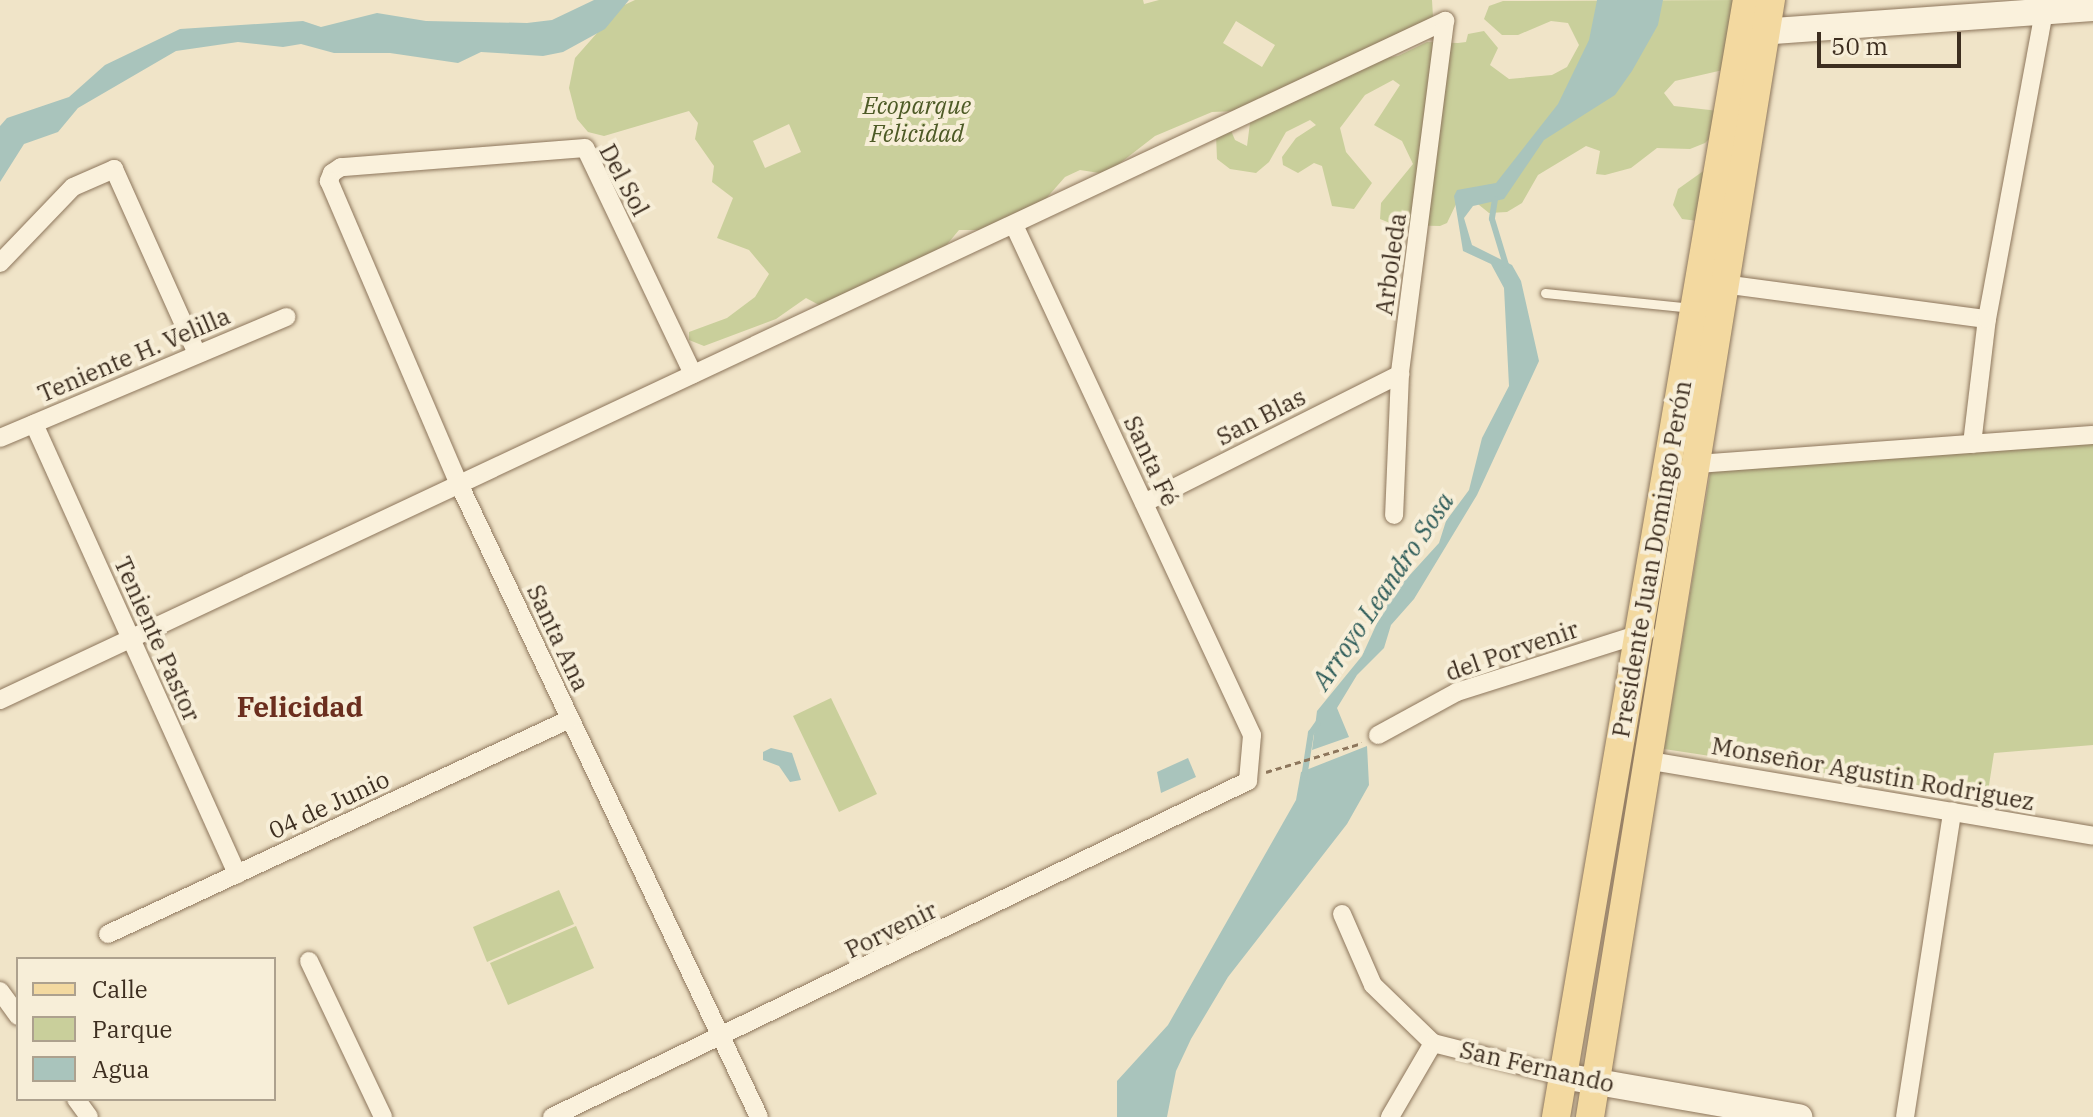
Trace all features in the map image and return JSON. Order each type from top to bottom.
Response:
[{"type":"main road","name":"Presidente Juan Domingo Perón","points":[[1747,0],[1753,33]]},
{"type":"main road","name":"Presidente Juan Domingo Perón","points":[[1556,1117],[1695,309],[1722,222],[1753,33],[1771,0]]},
{"type":"main road","name":"Presidente Juan Domingo Perón","points":[[1590,1117],[1723,284],[1722,222]]},
{"type":"street","points":[[1972,444],[1987,319],[2048,6]]},
{"type":"street","points":[[1753,33],[2048,6],[2093,8]]},
{"type":"street","name":"Arboleda","points":[[1014,225],[1445,21],[1446,47],[1400,374],[1394,515]]},
{"type":"street","name":"Del Sol","points":[[332,173],[341,167],[585,148],[693,374]]},
{"type":"street","points":[[0,263],[73,187],[110,168],[117,172],[197,354]]},
{"type":"street","name":"Santa Ana","points":[[332,173],[329,181],[459,484],[759,1117]]},
{"type":"street","points":[[0,700],[1014,225]]},
{"type":"street","name":"Santa Fé","points":[[1014,225],[1244,717],[1254,755],[1248,781]]},
{"type":"street","points":[[1723,284],[1987,319]]},
{"type":"street","name":"Teniente H. Velilla","points":[[0,438],[287,317]]},
{"type":"street","name":"San Blas","points":[[1144,503],[1400,374]]},
{"type":"street","name":"Teniente Pastor","points":[[34,424],[237,874]]},
{"type":"street","points":[[1696,464],[2093,435]]},
{"type":"street","name":"del Porvenir","points":[[1378,735],[1457,692],[1667,624]]},
{"type":"street","name":"04 de Junio","points":[[108,934],[570,719]]},
{"type":"street","name":"Monseñor Agustin Rodriguez","points":[[1645,760],[2093,836]]},
{"type":"street","name":"Porvenir","points":[[552,1117],[1248,781]]},
{"type":"street","points":[[1905,1117],[1952,812]]},
{"type":"street","name":"San Fernando","points":[[1342,914],[1373,985],[1433,1043],[1563,1076],[1799,1117]]},
{"type":"street","points":[[309,961],[383,1117]]},
{"type":"street","points":[[0,991],[16,1013]]},
{"type":"street","points":[[1390,1117],[1433,1043]]},
{"type":"lane","points":[[1545,293],[1695,309]]},
{"type":"path","points":[[1271,770],[1357,745]]},
{"type":"green space","name":"Ecoparque Felicidad","points":[[635,0],[1143,0],[1144,4],[1159,0],[1432,0],[1433,17],[1239,111],[1212,112],[1155,136],[1106,174],[1080,170],[1065,177],[1043,202],[984,230],[959,230],[930,265],[821,306],[806,298],[776,319],[704,346],[689,340],[689,332],[727,318],[755,297],[769,274],[749,250],[717,238],[733,198],[712,182],[714,166],[695,139],[698,123],[689,111],[604,136],[588,132],[577,119],[569,88],[575,58],[620,7]],"holes":[[[1236,21],[1275,45],[1262,67],[1223,43]],[[789,124],[801,152],[765,168],[753,141]]]},
{"type":"green space","points":[[1743,0],[1723,70],[1675,81],[1664,93],[1674,106],[1719,111],[1716,132],[1705,143],[1690,149],[1657,148],[1631,168],[1605,175],[1596,174],[1600,151],[1586,146],[1538,175],[1522,203],[1507,212],[1489,213],[1473,200],[1458,200],[1447,223],[1440,226],[1395,225],[1380,219],[1381,203],[1413,164],[1402,141],[1374,125],[1400,85],[1393,80],[1365,95],[1340,128],[1346,152],[1372,183],[1354,209],[1332,206],[1322,166],[1314,163],[1298,173],[1283,165],[1282,157],[1296,138],[1316,125],[1310,120],[1286,132],[1269,162],[1256,173],[1230,169],[1217,159],[1216,135],[1229,126],[1235,140],[1247,146],[1250,123],[1375,59],[1398,56],[1427,42],[1466,42],[1468,34],[1484,31],[1498,48],[1490,65],[1509,79],[1552,75],[1567,67],[1579,45],[1568,23],[1551,21],[1518,35],[1502,35],[1484,19],[1489,6],[1503,1]]},
{"type":"green space","points":[[1709,167],[1698,221],[1682,219],[1673,205],[1678,189]]},
{"type":"green space","points":[[2093,444],[2093,745],[1994,753],[1987,798],[1664,749],[1711,468]]},
{"type":"green space","points":[[831,698],[877,794],[839,812],[793,716]]},
{"type":"green space","points":[[559,890],[574,924],[487,962],[473,927]]},
{"type":"green space","points":[[576,926],[594,968],[508,1005],[490,963]]},
{"type":"water","points":[[594,0],[629,0],[605,29],[563,52],[543,56],[481,52],[458,63],[390,53],[334,53],[301,44],[283,47],[238,42],[176,51],[78,108],[58,132],[24,144],[0,182],[0,126],[7,118],[69,97],[105,65],[180,29],[303,21],[321,27],[377,13],[426,21],[527,23],[552,20]]},
{"type":"water","points":[[1597,0],[1663,0],[1658,25],[1632,71],[1615,95],[1544,140],[1504,199],[1473,206],[1464,218],[1472,245],[1512,265],[1521,281],[1539,361],[1477,495],[1414,599],[1391,625],[1384,648],[1357,675],[1337,708],[1349,737],[1312,750],[1317,711],[1362,656],[1388,599],[1439,543],[1446,521],[1469,490],[1482,438],[1509,386],[1504,288],[1491,264],[1463,251],[1454,196],[1457,190],[1496,183],[1558,104],[1589,40]]},
{"type":"water","points":[[1367,746],[1369,785],[1347,824],[1228,977],[1176,1071],[1167,1117],[1117,1117],[1117,1081],[1168,1025],[1296,800],[1301,772]]},
{"type":"water","points":[[771,748],[792,753],[801,780],[790,782],[779,766],[763,760],[763,752]]},
{"type":"water","points":[[1188,758],[1196,777],[1161,793],[1157,772]]},
{"type":"waterway","name":"Arroyo Leandro Sosa","points":[[1495,199],[1492,219],[1506,265]]},
{"type":"waterway","name":"Arroyo Leandro Sosa","points":[[1304,778],[1311,733],[1318,723]]},
{"type":"district","name":"Felicidad","points":[[300,707]]}]
